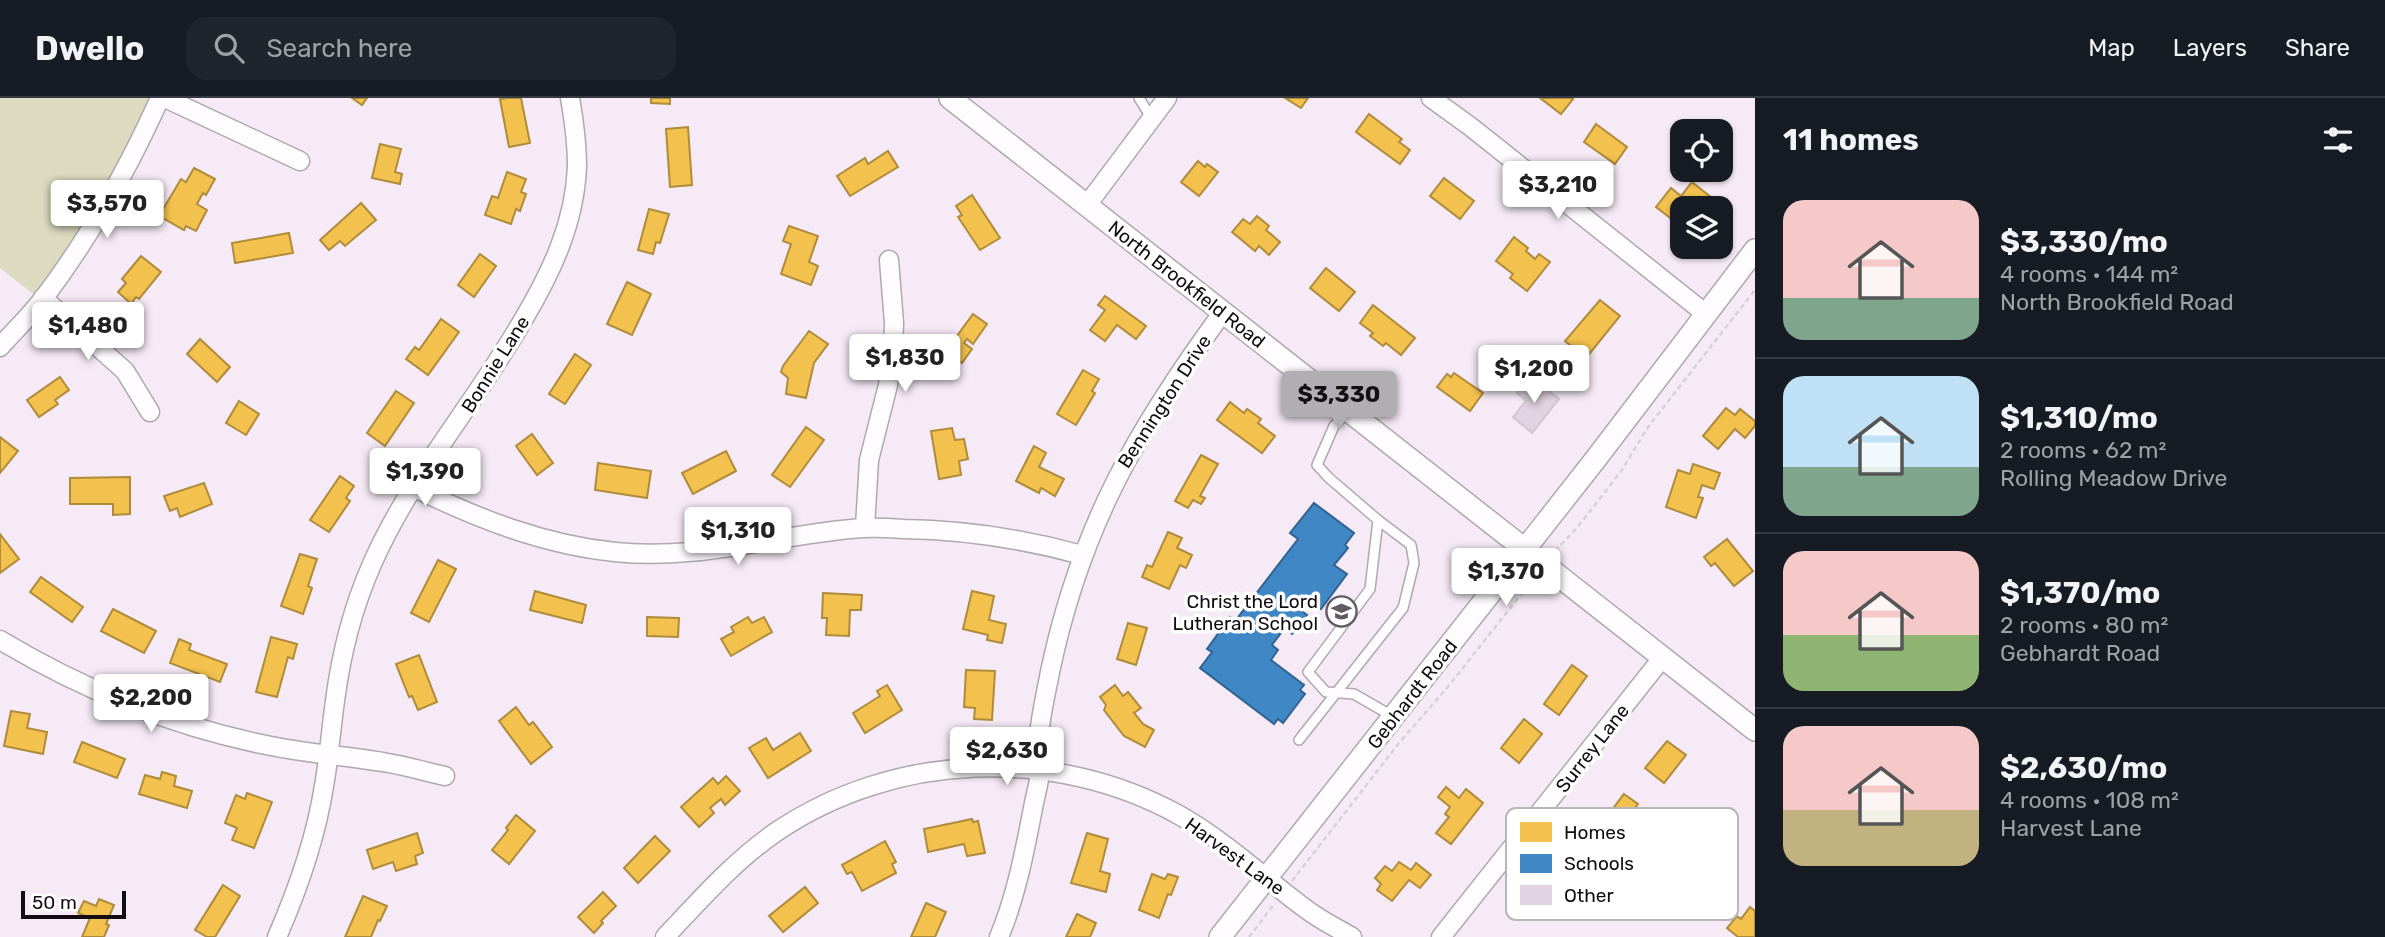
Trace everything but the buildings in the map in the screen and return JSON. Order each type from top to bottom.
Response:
[{"type":"street","points":[[0,347],[43,298],[78,249],[119,183],[162,98],[300,161]]},
{"type":"street","name":"Bonnie Lane","points":[[277,937],[291,906],[307,856],[324,787],[340,669],[352,618],[372,564],[392,524],[505,352],[559,252],[577,169],[570,98]]},
{"type":"street","name":"North Brookfield Road","points":[[950,98],[1755,730]]},
{"type":"street","points":[[1087,205],[1167,98]]},
{"type":"street","points":[[1432,98],[1706,314]]},
{"type":"street","name":"Gebhardt Road","points":[[1220,937],[1525,549],[1755,250]]},
{"type":"street","points":[[865,527],[869,460],[888,385],[893,347],[894,323],[889,260]]},
{"type":"street","points":[[43,298],[125,371],[150,412]]},
{"type":"street","name":"Bennington Drive","points":[[999,937],[1023,859],[1041,770],[1039,735],[1050,672],[1073,580],[1112,485],[1154,409],[1223,312]]},
{"type":"street","points":[[415,488],[508,527],[568,544],[617,552],[691,553],[865,527],[929,529],[992,536],[1043,544],[1082,555]]},
{"type":"street","points":[[0,639],[98,693],[215,733],[272,746],[389,763],[445,776]]},
{"type":"street","name":"Surrey Lane","points":[[1543,808],[1663,657]]},
{"type":"street","name":"Harvest Lane","points":[[665,937],[749,852],[776,832],[827,803],[860,788],[923,772],[991,767],[1041,770],[1086,779],[1151,802],[1214,838],[1309,911],[1352,937]]},
{"type":"street","name":"Surrey Lane","points":[[1441,937],[1506,855]]},
{"type":"lane","points":[[1139,98],[1152,118]]},
{"type":"lane","points":[[1299,740],[1403,608],[1414,562],[1411,545],[1378,520],[1317,465],[1334,426],[1348,411]]},
{"type":"lane","points":[[1378,520],[1370,589],[1308,672],[1326,692],[1354,694],[1393,717]]},
{"type":"path","points":[[1546,566],[1555,551],[1577,528],[1622,470],[1648,427],[1755,290]]},
{"type":"path","points":[[1249,937],[1399,743],[1447,688],[1530,583]]},
{"type":"shaded area","points":[[0,98],[153,98],[128,155],[37,297],[0,268]]},
{"type":"place","name":"Christ the Lord Lutheran School","points":[[1341,612]]}]
